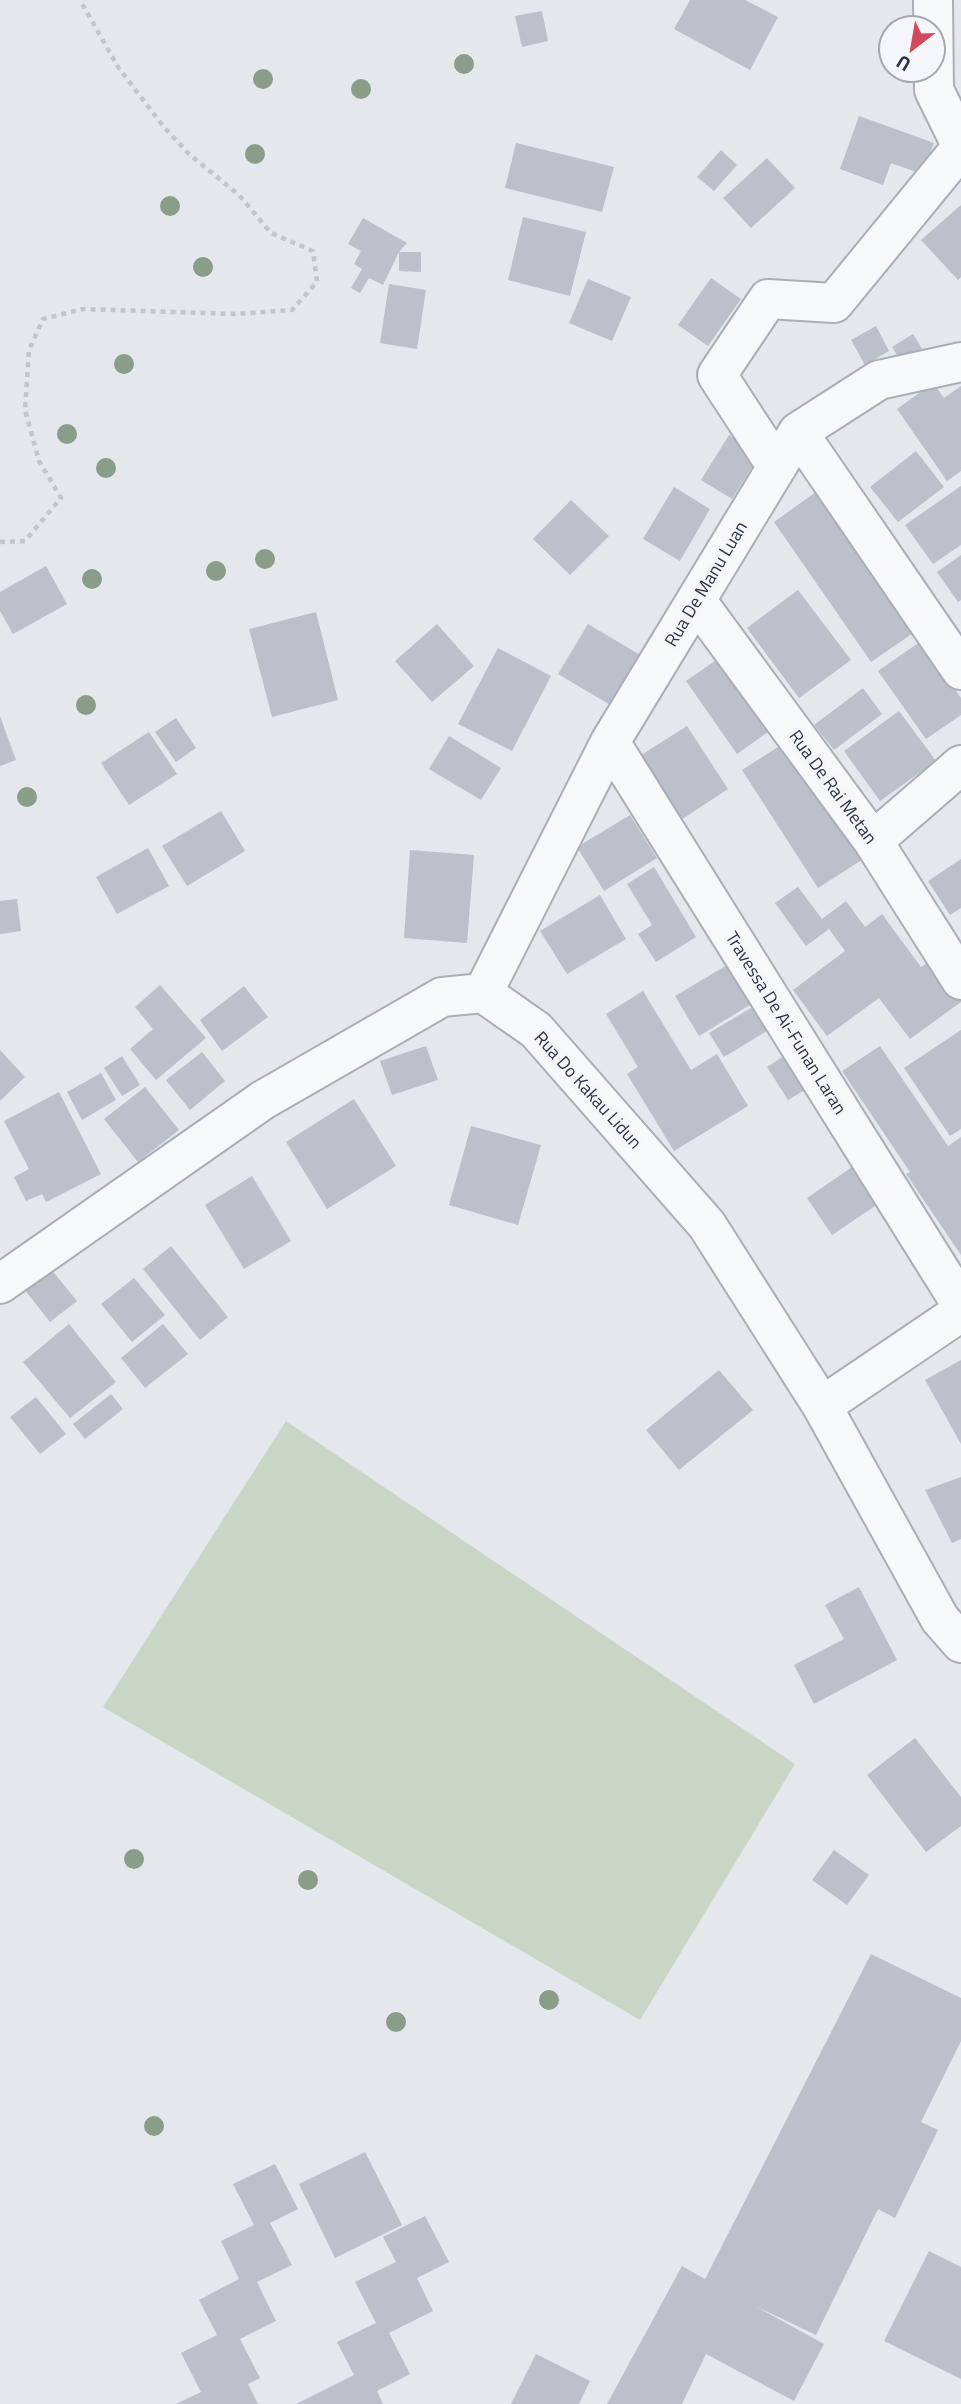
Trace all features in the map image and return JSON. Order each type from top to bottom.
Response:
[{"type":"street","points":[[778,467],[718,375],[768,299],[834,303],[961,147],[934,90],[933,0]]},
{"type":"street","points":[[961,362],[879,380],[798,432],[961,670]]},
{"type":"street","name":"Rua De Manu Luan","points":[[483,993],[610,742],[798,432]]},
{"type":"street","name":"Rua De Rai Metan","points":[[696,600],[873,841],[961,980]]},
{"type":"street","name":"Travessa De Ai-Funan Laran","points":[[610,742],[961,1304]]},
{"type":"street","points":[[873,841],[961,765]]},
{"type":"street","points":[[0,1284],[263,1100],[442,997],[483,993]]},
{"type":"street","name":"Rua Do Kakau Lidun","points":[[483,993],[536,1030],[707,1225],[822,1406],[940,1619],[961,1643]]},
{"type":"street","points":[[822,1406],[961,1312]]},
{"type":"path","points":[[0,542],[25,541],[61,498],[39,461],[25,410],[29,350],[43,319],[83,309],[235,314],[292,310],[317,282],[313,251],[271,233],[239,195],[181,144],[118,67],[80,0]]},
{"type":"green space","points":[[286,1421],[795,1764],[640,2020],[103,1707]]},
{"type":"building","points":[[690,0],[745,0],[778,17],[750,70],[674,29]]},
{"type":"building","points":[[542,11],[548,41],[522,47],[515,16]]},
{"type":"building","points":[[859,116],[934,143],[922,174],[891,163],[883,185],[840,169]]},
{"type":"building","points":[[516,143],[614,167],[602,212],[505,188]]},
{"type":"building","points":[[721,150],[737,165],[714,191],[697,177]]},
{"type":"building","points":[[767,158],[795,188],[751,228],[723,198]]},
{"type":"building","points":[[961,205],[961,277],[958,280],[921,240]]},
{"type":"building","points":[[523,217],[586,232],[570,296],[508,280]]},
{"type":"building","points":[[363,218],[407,243],[399,252],[383,285],[369,278],[360,293],[351,288],[362,269],[354,264],[361,251],[348,244]]},
{"type":"building","points":[[399,252],[421,252],[421,272],[399,271]]},
{"type":"building","points":[[711,278],[741,299],[708,346],[678,325]]},
{"type":"building","points":[[588,279],[631,297],[612,341],[569,323]]},
{"type":"building","points":[[389,284],[426,290],[417,349],[380,343]]},
{"type":"building","points":[[876,326],[889,351],[865,365],[851,340]]},
{"type":"building","points":[[913,334],[927,357],[906,369],[892,347]]},
{"type":"building","points":[[933,383],[944,398],[961,386],[961,471],[947,481],[897,409]]},
{"type":"building","points":[[729,435],[760,454],[732,499],[701,480]]},
{"type":"building","points":[[916,451],[944,487],[898,522],[870,487]]},
{"type":"building","points":[[961,486],[961,545],[933,564],[905,525]]},
{"type":"building","points":[[674,487],[710,509],[680,561],[643,539]]},
{"type":"building","points":[[820,489],[919,629],[871,662],[774,522]]},
{"type":"building","points":[[571,500],[609,536],[570,575],[533,539]]},
{"type":"building","points":[[961,555],[961,600],[958,602],[937,572]]},
{"type":"building","points":[[46,566],[67,604],[13,634],[0,611],[0,592]]},
{"type":"building","points":[[798,590],[851,660],[799,698],[747,628]]},
{"type":"building","points":[[316,612],[338,700],[272,717],[249,629]]},
{"type":"building","points":[[437,624],[474,666],[432,702],[395,661]]},
{"type":"building","points":[[588,624],[652,662],[622,712],[558,674]]},
{"type":"building","points":[[921,641],[961,698],[961,715],[926,739],[878,671]]},
{"type":"building","points":[[498,648],[551,676],[512,751],[458,724]]},
{"type":"building","points":[[725,654],[775,727],[737,754],[686,681]]},
{"type":"building","points":[[863,688],[882,714],[834,750],[814,725]]},
{"type":"building","points":[[899,711],[936,761],[880,801],[844,751]]},
{"type":"building","points":[[0,716],[16,760],[0,766]]},
{"type":"building","points":[[176,718],[196,748],[176,762],[155,732]]},
{"type":"building","points":[[687,726],[728,789],[679,821],[638,757]]},
{"type":"building","points":[[149,732],[177,774],[129,805],[101,763]]},
{"type":"building","points":[[449,736],[501,768],[481,800],[429,769]]},
{"type":"building","points":[[792,738],[868,856],[818,888],[742,770]]},
{"type":"building","points":[[221,811],[245,851],[187,886],[162,846]]},
{"type":"building","points":[[630,815],[657,858],[604,891],[577,847]]},
{"type":"building","points":[[148,848],[169,886],[117,914],[96,877]]},
{"type":"building","points":[[410,850],[474,855],[467,943],[404,938]]},
{"type":"building","points":[[961,859],[961,908],[950,915],[928,881]]},
{"type":"building","points":[[654,867],[696,937],[656,962],[638,934],[652,925],[627,884]]},
{"type":"building","points":[[798,887],[822,919],[846,901],[865,927],[882,914],[921,967],[934,958],[961,994],[961,1002],[910,1039],[879,998],[827,1036],[793,990],[845,951],[829,929],[806,946],[775,903]]},
{"type":"building","points":[[600,895],[626,939],[567,974],[540,931]]},
{"type":"building","points":[[17,899],[21,931],[0,934],[0,901]]},
{"type":"building","points":[[734,961],[758,1000],[699,1036],[675,996]]},
{"type":"building","points":[[160,985],[206,1038],[156,1080],[130,1049],[153,1029],[135,1007]]},
{"type":"building","points":[[244,986],[268,1017],[222,1051],[200,1020]]},
{"type":"building","points":[[643,991],[691,1070],[717,1054],[748,1106],[674,1151],[627,1074],[638,1067],[606,1014]]},
{"type":"building","points":[[756,1005],[770,1029],[724,1057],[709,1033]]},
{"type":"building","points":[[961,1030],[961,1129],[950,1136],[904,1068]]},
{"type":"building","points":[[426,1046],[438,1080],[392,1095],[380,1061]]},
{"type":"building","points":[[880,1046],[948,1146],[961,1137],[961,1255],[906,1174],[910,1172],[842,1071]]},
{"type":"building","points":[[0,1050],[25,1077],[0,1101]]},
{"type":"building","points":[[202,1052],[225,1081],[190,1110],[166,1080]]},
{"type":"building","points":[[787,1054],[808,1088],[788,1100],[767,1067]]},
{"type":"building","points":[[122,1056],[140,1085],[122,1096],[104,1068]]},
{"type":"building","points":[[101,1073],[116,1100],[82,1120],[67,1092]]},
{"type":"building","points":[[145,1087],[179,1130],[138,1162],[104,1119]]},
{"type":"building","points":[[59,1092],[101,1174],[46,1202],[42,1194],[26,1201],[14,1177],[29,1169],[4,1121]]},
{"type":"building","points":[[354,1099],[396,1166],[327,1209],[286,1142]]},
{"type":"building","points":[[471,1126],[541,1145],[518,1225],[449,1205]]},
{"type":"building","points":[[852,1167],[878,1204],[832,1235],[807,1198]]},
{"type":"building","points":[[252,1176],[291,1241],[244,1269],[205,1205]]},
{"type":"building","points":[[171,1246],[228,1317],[200,1340],[143,1269]]},
{"type":"building","points":[[50,1268],[77,1301],[50,1322],[24,1289]]},
{"type":"building","points":[[134,1278],[165,1315],[132,1342],[101,1304]]},
{"type":"building","points":[[69,1324],[116,1382],[70,1418],[23,1362]]},
{"type":"building","points":[[163,1324],[188,1354],[145,1388],[121,1358]]},
{"type":"building","points":[[961,1360],[961,1444],[925,1380]]},
{"type":"building","points":[[719,1370],[753,1410],[679,1470],[646,1430]]},
{"type":"building","points":[[111,1394],[123,1409],[85,1439],[73,1424]]},
{"type":"building","points":[[36,1397],[66,1434],[40,1454],[10,1417]]},
{"type":"building","points":[[961,1477],[961,1539],[952,1543],[925,1490]]},
{"type":"building","points":[[859,1587],[897,1660],[814,1704],[794,1665],[844,1639],[825,1605]]},
{"type":"building","points":[[915,1738],[961,1797],[961,1826],[926,1852],[867,1775]]},
{"type":"building","points":[[834,1850],[869,1875],[847,1905],[812,1880]]},
{"type":"building","points":[[871,1954],[961,1998],[961,2041],[921,2122],[938,2130],[895,2218],[878,2209],[816,2335],[755,2306],[824,2344],[794,2401],[706,2354],[682,2404],[607,2404],[682,2266],[705,2279]]},
{"type":"building","points":[[365,2152],[402,2225],[335,2258],[299,2184]]},
{"type":"building","points":[[275,2164],[298,2209],[270,2223],[292,2265],[257,2282],[276,2321],[240,2339],[260,2378],[248,2384],[258,2404],[176,2404],[201,2392],[181,2353],[217,2335],[199,2300],[239,2279],[221,2241],[254,2225],[233,2184]]},
{"type":"building","points":[[425,2216],[449,2262],[417,2278],[433,2311],[389,2333],[410,2374],[377,2391],[383,2404],[296,2404],[354,2375],[337,2342],[376,2323],[355,2282],[396,2262],[383,2237]]},
{"type":"building","points":[[929,2251],[961,2267],[961,2379],[884,2341]]},
{"type":"building","points":[[536,2354],[590,2381],[579,2404],[511,2404]]}]
